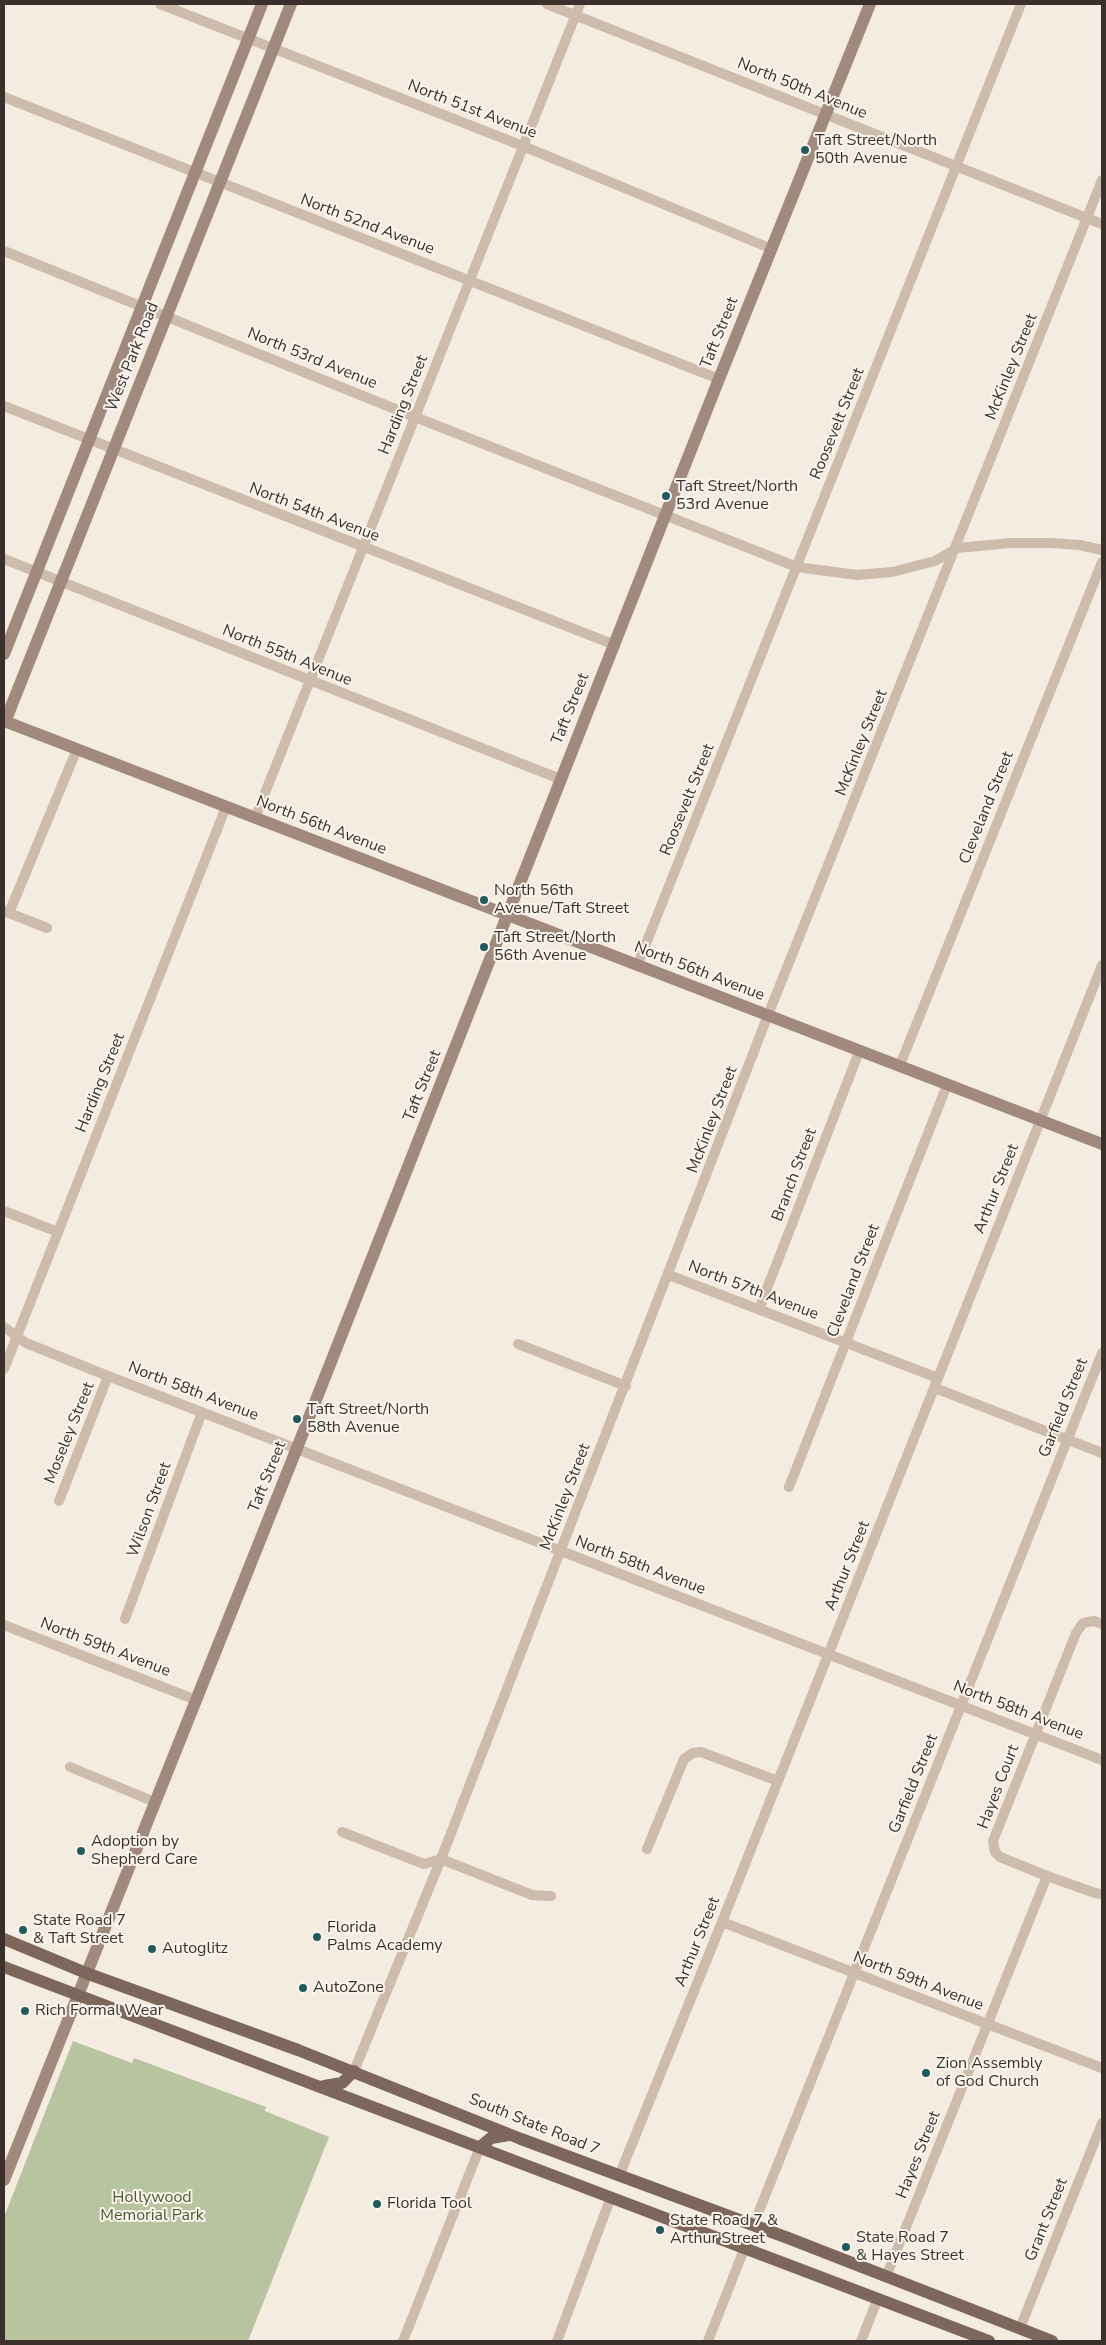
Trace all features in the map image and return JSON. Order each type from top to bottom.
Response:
[{"type":"main road","name":"South State Road 7","points":[[4,1940],[86,1973],[354,2071],[512,2135],[1052,2341]]},
{"type":"main road","points":[[4,1967],[989,2341]]},
{"type":"main road","points":[[321,2086],[342,2083],[354,2071]]},
{"type":"main road","points":[[480,2147],[491,2138],[512,2135]]},
{"type":"main road","points":[[853,2288],[874,2287],[886,2277]]},
{"type":"main road","points":[[878,2298],[890,2288],[908,2285]]},
{"type":"street","name":"North 51st Avenue","points":[[160,4],[523,146],[772,249]]},
{"type":"street","name":"West Park Road","points":[[4,654],[262,4]]},
{"type":"street","name":"West Park Road","points":[[5,722],[291,4]]},
{"type":"street","name":"North 50th Avenue","points":[[547,4],[1102,224]]},
{"type":"street","name":"Harding Street","points":[[255,818],[580,4]]},
{"type":"street","name":"Taft Street","points":[[4,2180],[297,1448],[719,379],[870,4]]},
{"type":"street","name":"Roosevelt Street","points":[[637,966],[1021,4]]},
{"type":"street","name":"North 52nd Avenue","points":[[4,97],[195,174],[719,379]]},
{"type":"street","name":"McKinley Street","points":[[354,2071],[441,1860],[669,1275],[768,1015],[1102,180]]},
{"type":"street","name":"North 53rd Avenue","points":[[4,251],[415,417],[797,567],[857,575],[892,572],[935,561],[956,548]]},
{"type":"street","name":"North 54th Avenue","points":[[4,406],[615,645]]},
{"type":"street","points":[[956,548],[1011,543],[1050,543],[1080,545],[1102,550]]},
{"type":"street","name":"North 55th Avenue","points":[[4,559],[309,682],[560,779]]},
{"type":"street","name":"Cleveland Street","points":[[900,1065],[1102,562]]},
{"type":"street","name":"North 56th Avenue","points":[[5,722],[1102,1144]]},
{"type":"street","points":[[47,928],[7,912],[77,749]]},
{"type":"street","name":"Harding Street","points":[[4,1369],[226,807]]},
{"type":"street","name":"Arthur Street","points":[[619,2176],[722,1922],[1102,965]]},
{"type":"street","name":"Branch Street","points":[[759,1309],[860,1052]]},
{"type":"street","name":"Cleveland Street","points":[[789,1487],[947,1085]]},
{"type":"street","points":[[4,1211],[58,1232]]},
{"type":"street","name":"North 57th Avenue","points":[[669,1275],[846,1343],[1102,1453]]},
{"type":"street","name":"North 58th Avenue","points":[[4,1327],[26,1343],[108,1376],[1102,1760]]},
{"type":"street","points":[[518,1344],[626,1386]]},
{"type":"street","name":"Garfield Street","points":[[753,2226],[1102,1353]]},
{"type":"street","name":"Moseley Street","points":[[59,1501],[108,1376]]},
{"type":"street","name":"Wilson Street","points":[[125,1619],[202,1412]]},
{"type":"street","name":"Hayes Court","points":[[1047,1876],[1000,1857],[995,1852],[993,1841],[1076,1633],[1083,1623],[1094,1621],[1102,1624]]},
{"type":"street","name":"North 59th Avenue","points":[[4,1625],[196,1700]]},
{"type":"street","points":[[647,1849],[684,1759],[693,1753],[701,1752],[778,1781]]},
{"type":"street","points":[[70,1767],[155,1802]]},
{"type":"street","points":[[342,1832],[424,1864],[441,1860],[532,1895],[551,1896]]},
{"type":"street","points":[[1047,1876],[1094,1893],[1102,1894]]},
{"type":"street","name":"Hayes Street","points":[[886,2277],[1047,1876]]},
{"type":"street","name":"North 59th Avenue","points":[[722,1922],[1102,2068]]},
{"type":"street","name":"Grant Street","points":[[1020,2328],[1102,2123]]},
{"type":"street","points":[[403,2341],[480,2147]]},
{"type":"street","points":[[557,2341],[611,2197]]},
{"type":"street","points":[[708,2341],[745,2247]]},
{"type":"street","points":[[861,2341],[878,2298]]},
{"type":"green space","name":"Hollywood Memorial Park","points":[[73,2041],[132,2063],[134,2058],[266,2107],[265,2111],[329,2137],[248,2341],[4,2341],[4,2217]]},
{"type":"place","name":"Taft Street/North 50th Avenue","points":[[805,150]]},
{"type":"place","name":"Taft Street/North 53rd Avenue","points":[[666,496]]},
{"type":"place","name":"North 56th Avenue/Taft Street","points":[[484,900]]},
{"type":"place","name":"Taft Street/North 56th Avenue","points":[[484,947]]},
{"type":"place","name":"Taft Street/North 58th Avenue","points":[[297,1419]]},
{"type":"place","name":"Adoption by Shepherd Care","points":[[81,1851]]},
{"type":"place","name":"State Road 7 & Taft Street","points":[[23,1930]]},
{"type":"place","name":"Florida Palms Academy","points":[[317,1937]]},
{"type":"place","name":"Autoglitz","points":[[152,1949]]},
{"type":"place","name":"AutoZone","points":[[303,1988]]},
{"type":"place","name":"Rich Formal Wear","points":[[25,2011]]},
{"type":"place","name":"Zion Assembly of God Church","points":[[926,2073]]},
{"type":"place","name":"Florida Tool","points":[[377,2204]]},
{"type":"place","name":"State Road 7 & Arthur Street","points":[[660,2230]]},
{"type":"place","name":"State Road 7 & Hayes Street","points":[[846,2247]]}]
